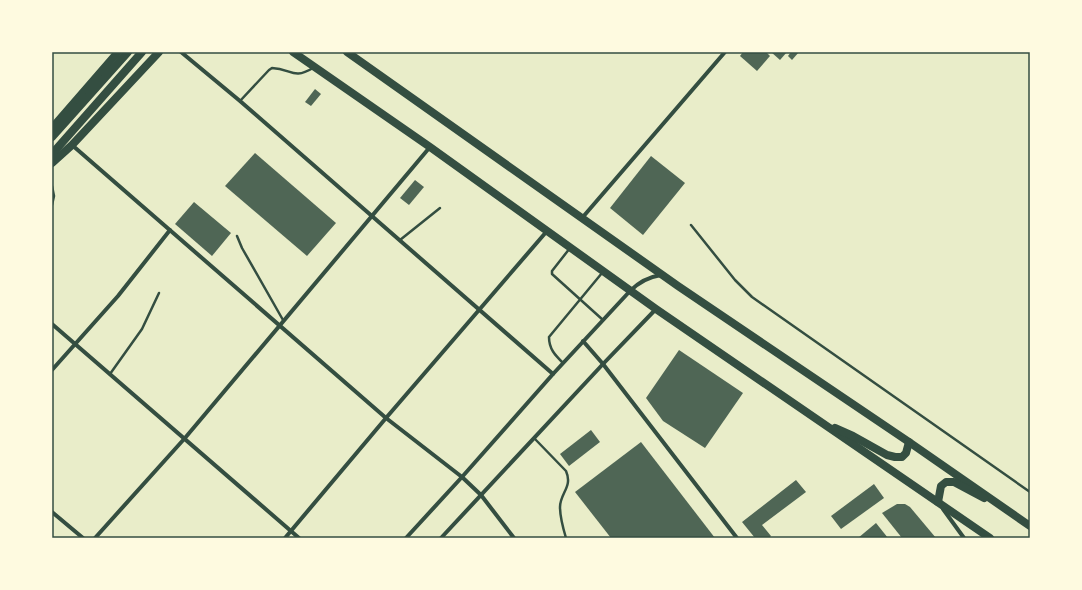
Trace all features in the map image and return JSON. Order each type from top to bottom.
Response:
[{"type":"main road","points":[[52,128],[118,52]]},
{"type":"main road","points":[[52,137],[128,52]]},
{"type":"main road","points":[[52,154],[142,52]]},
{"type":"main road","points":[[52,163],[72,145],[159,52]]},
{"type":"main road","points":[[293,52],[430,147],[630,291],[990,538]]},
{"type":"main road","points":[[347,52],[663,275],[1030,526]]},
{"type":"main road","points":[[819,422],[853,436],[887,455],[902,456],[906,453],[909,442]]},
{"type":"main road","points":[[938,502],[941,486],[946,482],[954,482],[1008,510]]},
{"type":"street","points":[[181,52],[240,101],[553,374]]},
{"type":"street","points":[[582,218],[725,52]]},
{"type":"street","points":[[72,145],[386,418],[462,477],[481,495],[514,538]]},
{"type":"street","points":[[95,538],[184,438],[430,147]]},
{"type":"street","points":[[52,370],[118,296],[170,230]]},
{"type":"street","points":[[285,538],[547,231]]},
{"type":"street","points":[[406,538],[553,374],[630,291],[637,284],[649,277],[663,275]]},
{"type":"street","points":[[441,538],[656,309]]},
{"type":"street","points":[[52,324],[299,538]]},
{"type":"street","points":[[583,341],[603,364],[736,538]]},
{"type":"street","points":[[938,502],[964,538]]},
{"type":"street","points":[[52,512],[83,538]]},
{"type":"lane","points":[[240,101],[272,68],[296,74],[303,74],[315,67]]},
{"type":"lane","points":[[52,186],[54,196],[52,205]]},
{"type":"lane","points":[[400,240],[440,208]]},
{"type":"lane","points":[[691,225],[735,280],[752,296],[1030,492]]},
{"type":"lane","points":[[236,236],[283,320]]},
{"type":"lane","points":[[570,248],[552,271],[552,274],[603,320]]},
{"type":"lane","points":[[563,363],[552,351],[549,344],[549,337],[603,271]]},
{"type":"lane","points":[[110,374],[142,330],[159,293]]},
{"type":"lane","points":[[534,438],[566,471],[568,476],[568,483],[560,505],[561,522],[566,538]]},
{"type":"building","points":[[743,52],[766,52],[770,56],[757,71],[740,56]]},
{"type":"building","points":[[771,52],[787,52],[780,60]]},
{"type":"building","points":[[791,52],[799,52],[792,60],[788,56]]},
{"type":"building","points":[[315,89],[321,94],[311,106],[305,102]]},
{"type":"building","points":[[255,153],[336,223],[307,256],[225,186]]},
{"type":"building","points":[[651,156],[685,183],[643,235],[610,208]]},
{"type":"building","points":[[415,180],[424,187],[409,205],[400,198]]},
{"type":"building","points":[[194,202],[231,233],[212,256],[175,224]]},
{"type":"building","points":[[679,350],[743,393],[705,448],[663,421],[646,398]]},
{"type":"building","points":[[591,430],[600,442],[569,466],[560,454]]},
{"type":"building","points":[[641,442],[715,538],[611,538],[575,492]]},
{"type":"building","points":[[796,480],[806,492],[762,525],[771,536],[769,538],[755,538],[742,522]]},
{"type":"building","points":[[874,484],[884,498],[841,529],[831,516]]},
{"type":"building","points":[[897,504],[905,504],[910,507],[936,538],[902,538],[882,513]]},
{"type":"building","points":[[876,523],[888,538],[858,538]]}]
